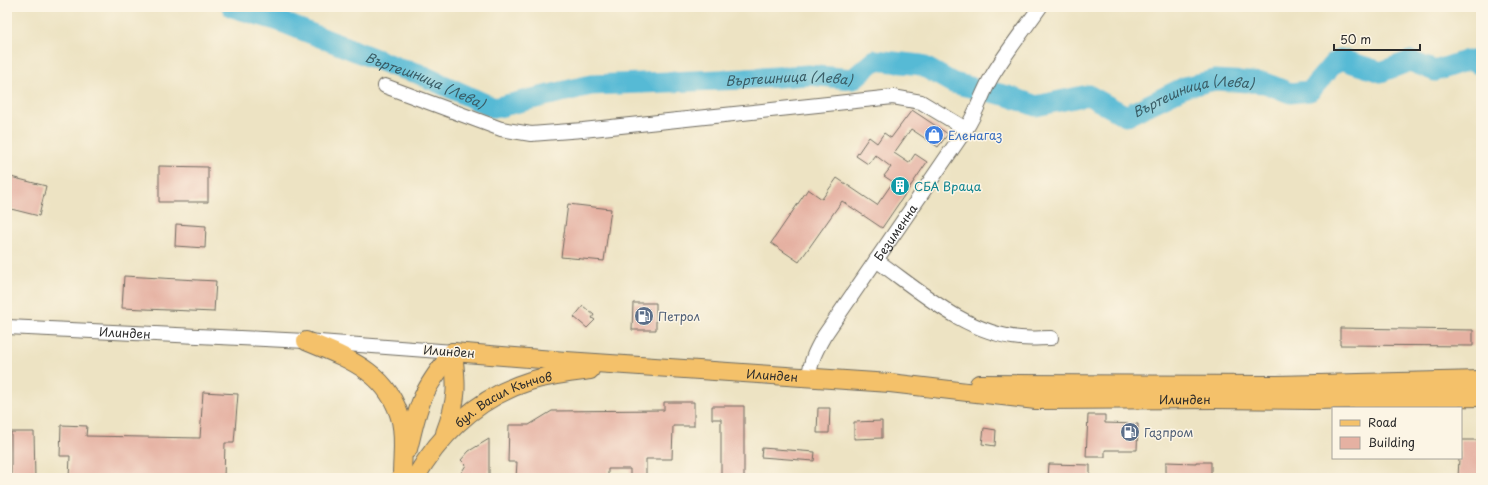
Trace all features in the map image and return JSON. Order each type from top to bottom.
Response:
[{"type":"main road","points":[[306,341],[348,358],[365,368],[390,394],[401,421],[406,477]]},
{"type":"main road","name":"Илинден","points":[[453,352],[618,365],[890,383],[1036,400],[1313,400],[1481,397]]},
{"type":"main road","points":[[406,477],[422,400],[433,377],[453,352]]},
{"type":"main road","points":[[444,436],[452,416],[456,395],[453,352]]},
{"type":"main road","name":"бул. Васил Кънчов","points":[[406,477],[444,436],[480,404],[513,387],[549,376],[618,365]]},
{"type":"main road","name":"Илинден","points":[[890,383],[1277,385],[1481,380]]},
{"type":"street","name":"Безименна","points":[[809,378],[810,367],[814,354],[824,336],[975,115],[991,78],[1040,7]]},
{"type":"street","points":[[385,86],[501,129],[531,134],[893,98],[920,102],[966,128]]},
{"type":"street","points":[[876,260],[954,316],[989,331],[1020,338],[1051,338]]},
{"type":"street","name":"Илинден","points":[[7,327],[306,341],[453,352]]},
{"type":"building","points":[[912,110],[948,134],[938,147],[911,129],[894,153],[909,163],[915,154],[927,162],[882,228],[842,201],[799,262],[771,243],[808,189],[822,199],[837,178],[877,205],[893,182],[884,176],[891,167],[875,155],[868,164],[856,156],[869,137],[877,143],[884,133],[891,138]]},
{"type":"building","points":[[159,166],[208,167],[208,202],[159,202]]},
{"type":"building","points":[[7,176],[46,186],[39,216],[7,208]]},
{"type":"building","points":[[568,204],[611,209],[604,261],[561,257]]},
{"type":"building","points":[[176,224],[206,226],[205,248],[175,246]]},
{"type":"building","points":[[124,276],[216,281],[214,312],[122,308]]},
{"type":"building","points":[[633,303],[656,303],[656,330],[632,330]]},
{"type":"building","points":[[583,306],[594,315],[592,318],[595,320],[587,328],[574,317]]},
{"type":"building","points":[[1340,328],[1473,330],[1473,346],[1340,345]]},
{"type":"building","points":[[203,392],[238,394],[234,443],[225,443],[224,478],[69,478],[70,456],[60,456],[61,425],[87,426],[86,436],[200,438]]},
{"type":"building","points":[[664,402],[694,402],[694,426],[673,426],[672,459],[646,459],[646,478],[630,478],[630,469],[608,469],[608,478],[516,478],[517,462],[508,462],[509,425],[529,425],[552,411],[664,410]]},
{"type":"building","points":[[712,406],[744,406],[744,478],[721,478],[721,419],[712,419]]},
{"type":"building","points":[[818,408],[830,408],[829,433],[817,433]]},
{"type":"building","points":[[1088,415],[1105,415],[1105,423],[1138,424],[1137,450],[1105,450],[1105,457],[1086,457]]},
{"type":"building","points":[[882,421],[882,438],[854,439],[854,422]]},
{"type":"building","points":[[984,428],[996,430],[995,446],[982,444]]},
{"type":"building","points":[[11,432],[34,432],[35,478],[11,478]]},
{"type":"building","points":[[489,439],[489,478],[458,478],[466,465],[461,460],[469,451]]},
{"type":"building","points":[[1462,440],[1481,440],[1481,478],[1458,478],[1459,459],[1462,459]]},
{"type":"building","points":[[762,448],[815,452],[814,461],[761,457]]},
{"type":"building","points":[[1166,462],[1211,462],[1211,478],[1166,478]]},
{"type":"building","points":[[1049,464],[1090,465],[1090,478],[1048,478]]},
{"type":"waterway","name":"Въртешница (Лева)","points":[[232,7],[279,21],[396,67],[417,73],[494,108],[591,85],[808,75],[853,79],[875,60],[921,65],[953,83],[1008,96],[1036,106],[1088,95],[1126,116],[1185,87],[1215,80],[1265,83],[1290,93],[1310,91],[1333,64],[1340,59],[1381,72],[1410,61],[1435,71],[1468,60],[1481,65]]},
{"type":"place","name":"Еленагаз","points":[[934,135]]},
{"type":"place","name":"СБА Враца","points":[[900,186]]},
{"type":"place","name":"Петрол","points":[[644,316]]},
{"type":"place","name":"Газпром","points":[[1130,432]]}]
